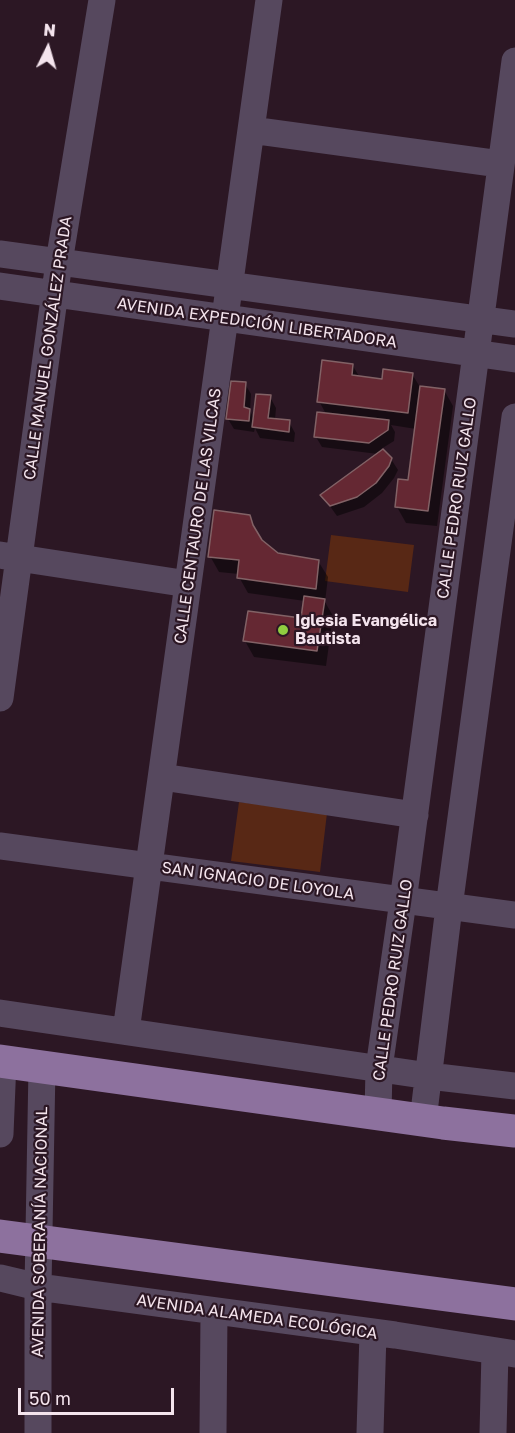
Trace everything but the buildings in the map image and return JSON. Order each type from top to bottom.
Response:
[{"type":"main road","points":[[2,1061],[515,1131]]},
{"type":"main road","points":[[0,1236],[515,1304]]},
{"type":"street","name":"CALLE MANUEL GONZÁLEZ PRADA","points":[[0,698],[10,556],[102,0]]},
{"type":"street","name":"CALLE CENTAURO DE LAS VILCAS","points":[[126,1031],[269,0]]},
{"type":"street","name":"CALLE PEDRO RUIZ GALLO","points":[[378,1114],[379,1068],[415,815],[515,61]]},
{"type":"street","points":[[251,130],[500,164]]},
{"type":"street","name":"AVENIDA EXPEDICIÓN LIBERTADORA","points":[[0,254],[515,324]]},
{"type":"street","name":"AVENIDA EXPEDICIÓN LIBERTADORA","points":[[0,286],[515,359]]},
{"type":"street","points":[[423,1120],[449,907],[507,533],[515,417]]},
{"type":"street","points":[[10,556],[188,584]]},
{"type":"street","points":[[162,777],[415,815]]},
{"type":"street","name":"SAN IGNACIO DE LOYOLA","points":[[0,846],[515,915]]},
{"type":"street","points":[[0,1013],[429,1076],[515,1086]]},
{"type":"street","points":[[0,1134],[2,1061]]},
{"type":"street","name":"AVENIDA SOBERANÍA NACIONAL","points":[[38,1433],[42,1067]]},
{"type":"street","name":"AVENIDA ALAMEDA ECOLÓGICA","points":[[0,1278],[38,1287],[505,1352]]},
{"type":"street","points":[[213,1433],[214,1312]]},
{"type":"street","points":[[370,1433],[373,1332]]},
{"type":"street","points":[[494,1433],[505,1352]]},
{"type":"shaded area","points":[[331,535],[414,545],[408,592],[325,581]]},
{"type":"shaded area","points":[[239,802],[327,813],[320,872],[231,861]]},
{"type":"place","name":"Iglesia Evangélica Bautista","points":[[283,630]]}]
